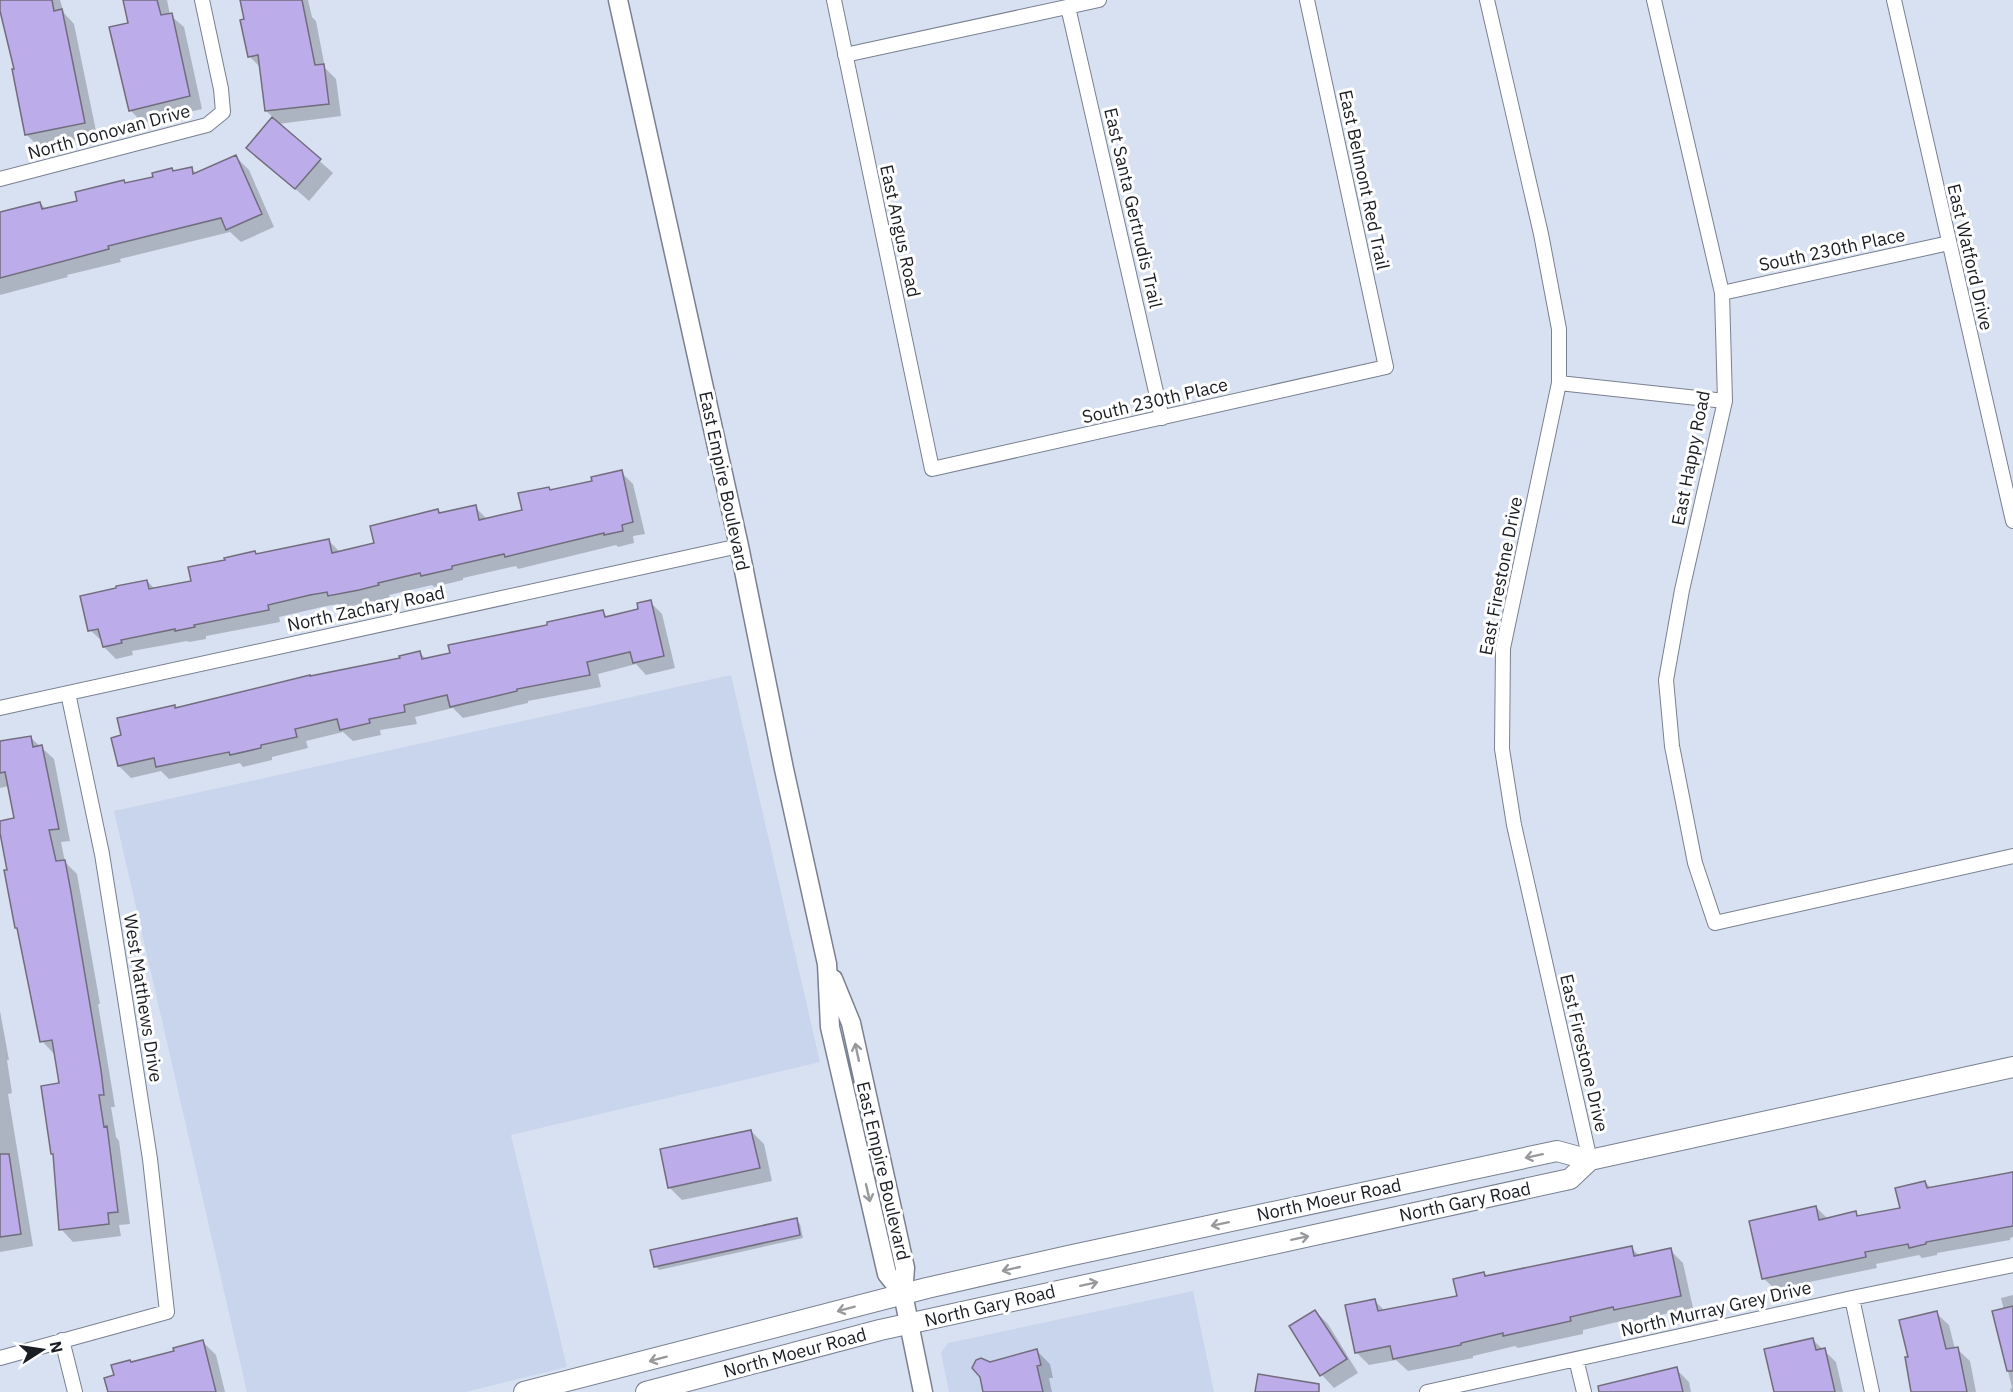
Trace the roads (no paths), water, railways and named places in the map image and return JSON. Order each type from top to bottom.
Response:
[{"type":"main road","name":"North Gary Road","points":[[909,1324],[1570,1179],[1590,1160],[2013,1067]]},
{"type":"main road","name":"North Moeur Road","points":[[1068,1256],[1557,1151],[1590,1160]]},
{"type":"main road","name":"North Gary Road","points":[[524,1392],[903,1294],[1068,1256]]},
{"type":"main road","name":"North Moeur Road","points":[[646,1392],[909,1324]]},
{"type":"street","name":"North Donovan Drive","points":[[1,175],[207,125],[223,112],[221,89],[202,0]]},
{"type":"street","name":"East Empire Boulevard","points":[[618,0],[739,546],[826,964],[851,1023],[905,1268],[903,1294],[923,1392]]},
{"type":"street","name":"East Angus Road","points":[[834,0],[933,469]]},
{"type":"street","points":[[845,55],[1099,0]]},
{"type":"street","name":"East Belmont Red Trail","points":[[1307,0],[1386,367]]},
{"type":"street","name":"East Firestone Drive","points":[[1486,0],[1541,234],[1559,330],[1559,383],[1503,648],[1502,748],[1514,825],[1590,1160]]},
{"type":"street","name":"East Happy Road","points":[[1654,0],[1722,293],[1725,401],[1682,590],[1666,680],[1672,746],[1695,864],[1715,923],[2013,856]]},
{"type":"street","name":"East Watford Drive","points":[[1894,0],[2013,521]]},
{"type":"street","name":"East Santa Gertrudis Trail","points":[[1068,7],[1162,418]]},
{"type":"street","name":"South 230th Place","points":[[1722,293],[1948,243]]},
{"type":"street","name":"South 230th Place","points":[[933,469],[1386,367]]},
{"type":"street","points":[[1559,383],[1725,401]]},
{"type":"street","name":"North Zachary Road","points":[[0,708],[739,546]]},
{"type":"street","name":"West Matthews Drive","points":[[62,1340],[167,1312],[150,1159],[102,854],[68,693]]},
{"type":"street","name":"North Murray Grey Drive","points":[[1427,1392],[2013,1264]]},
{"type":"street","points":[[1852,1298],[1872,1392]]},
{"type":"street","points":[[0,1358],[62,1340],[75,1392]]},
{"type":"street","points":[[1576,1359],[1584,1392]]}]
